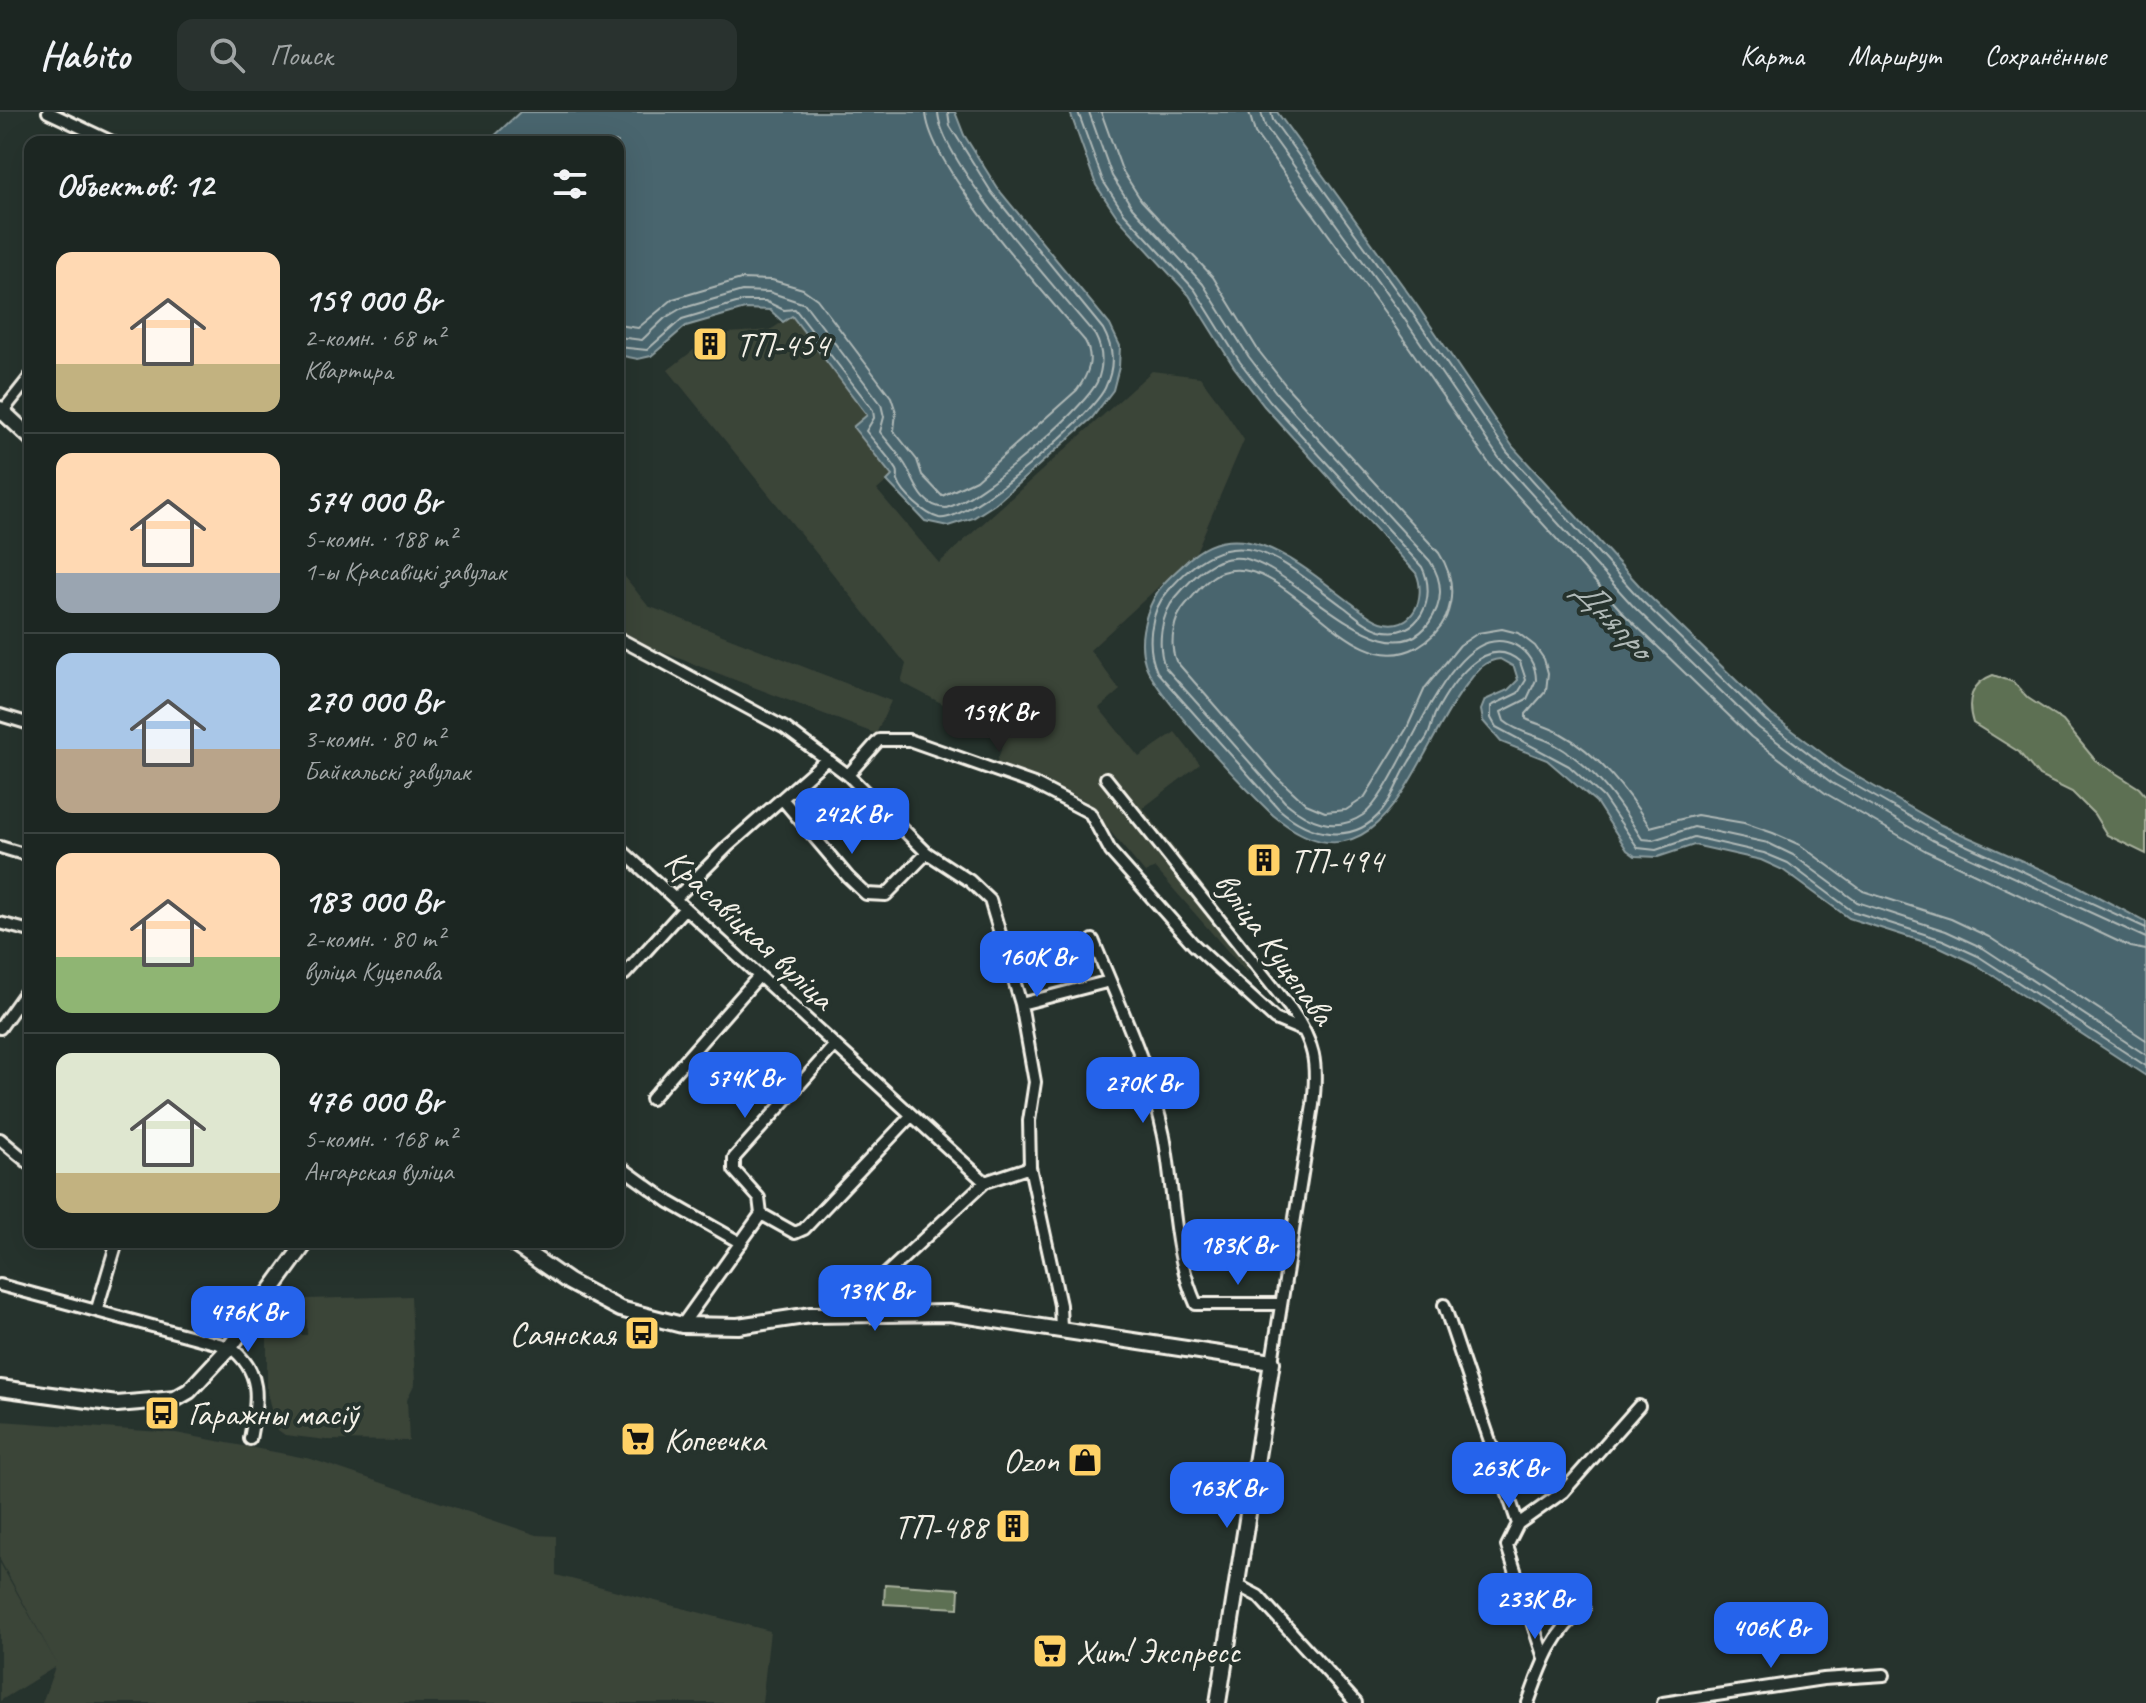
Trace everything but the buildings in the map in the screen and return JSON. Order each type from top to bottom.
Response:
[{"type":"main road","points":[[2,410],[24,431]]},
{"type":"main road","points":[[0,1388],[117,1404],[175,1399],[189,1391],[230,1347],[302,1248]]},
{"type":"main road","points":[[520,1248],[561,1277],[620,1309],[682,1325],[738,1326],[811,1315],[949,1313],[1272,1362]]},
{"type":"main road","name":"вуліца Куцепава","points":[[1218,1703],[1272,1362]]},
{"type":"street","points":[[48,112],[99,136]]},
{"type":"street","points":[[2,410],[24,384]]},
{"type":"street","points":[[624,641],[785,728],[848,775],[927,853],[970,881],[990,900],[1021,1004],[1035,1082],[1029,1121],[1030,1167],[1060,1305],[1061,1329]]},
{"type":"street","points":[[0,715],[24,722]]},
{"type":"street","points":[[848,775],[879,740],[909,740],[1034,784],[1090,813],[1111,852],[1193,944],[1275,1019],[1305,1031]]},
{"type":"street","points":[[676,898],[728,846],[827,759]]},
{"type":"street","name":"вуліца Куцепава","points":[[1106,778],[1305,1031],[1315,1056],[1315,1088],[1272,1362]]},
{"type":"street","points":[[783,800],[866,894],[886,895],[927,853]]},
{"type":"street","points":[[0,847],[24,854]]},
{"type":"street","name":"Красавіцкая вуліца","points":[[624,852],[985,1182]]},
{"type":"street","points":[[625,974],[685,908]]},
{"type":"street","points":[[0,923],[24,929]]},
{"type":"street","points":[[1093,940],[1142,1061],[1164,1137],[1174,1225],[1184,1277],[1196,1304],[1280,1304]]},
{"type":"street","points":[[651,1099],[759,976]]},
{"type":"street","points":[[1021,1004],[1110,981]]},
{"type":"street","points":[[0,1028],[24,994]]},
{"type":"street","points":[[682,1325],[761,1214],[759,1198],[734,1170],[734,1158],[834,1046]]},
{"type":"street","points":[[761,1214],[795,1233],[804,1229],[911,1116]]},
{"type":"street","points":[[0,1139],[24,1159]]},
{"type":"street","points":[[864,1314],[872,1287],[985,1182],[1030,1167]]},
{"type":"street","points":[[624,1169],[669,1202],[741,1243]]},
{"type":"street","points":[[97,1309],[112,1248]]},
{"type":"street","points":[[0,1285],[230,1347],[247,1360],[258,1396],[250,1439]]},
{"type":"street","points":[[1444,1305],[1518,1524]]},
{"type":"street","points":[[1544,1658],[1507,1546],[1518,1524],[1563,1492],[1639,1406]]},
{"type":"street","points":[[1237,1585],[1258,1596],[1356,1703]]},
{"type":"street","points":[[1528,1703],[1544,1658],[1567,1622],[1584,1609]]},
{"type":"street","points":[[1663,1703],[1823,1679],[1884,1675]]},
{"type":"shaded area","points":[[792,316],[867,416],[853,427],[892,477],[877,490],[939,563],[1152,371],[1200,377],[1221,405],[1244,440],[1196,552],[1090,650],[1120,690],[1099,708],[1139,757],[1175,732],[1200,764],[1143,808],[1261,960],[1246,972],[1155,868],[1145,873],[1084,800],[995,766],[1006,737],[901,682],[906,664],[668,370],[714,334],[770,330]]},
{"type":"shaded area","points":[[624,576],[648,606],[891,701],[876,734],[631,640],[624,631]]},
{"type":"shaded area","points":[[411,1296],[415,1383],[407,1399],[409,1441],[326,1440],[285,1435],[275,1428],[267,1391],[267,1335],[307,1335],[306,1299]]},
{"type":"shaded area","points":[[0,1421],[176,1433],[311,1459],[537,1535],[556,1536],[556,1575],[770,1631],[762,1703],[42,1703],[55,1667],[0,1701],[0,1563],[57,1664],[0,1560]]},
{"type":"green space","points":[[1993,675],[2013,682],[2028,698],[2063,721],[2095,760],[2139,788],[2146,796],[2146,854],[2107,835],[2094,814],[2072,792],[2039,776],[2019,752],[1973,723],[1970,707],[1972,694],[1980,683]]},
{"type":"green space","points":[[885,1584],[959,1589],[958,1608],[884,1604]]},
{"type":"water","points":[[520,112],[955,112],[964,135],[998,189],[1110,325],[1120,346],[1113,390],[1092,418],[995,504],[973,518],[948,526],[925,521],[887,481],[892,476],[853,427],[867,415],[792,316],[783,322],[770,310],[745,309],[686,326],[651,356],[638,359],[624,356],[624,136],[494,136]]},
{"type":"water","name":"Дняпро","points":[[1070,112],[1277,112],[1416,304],[1513,447],[1647,594],[1772,715],[1842,768],[1941,825],[2072,883],[2146,922],[2146,1076],[1974,963],[1940,947],[1849,918],[1783,870],[1761,860],[1694,845],[1658,857],[1635,856],[1627,850],[1596,802],[1547,760],[1501,742],[1483,721],[1481,710],[1485,700],[1508,690],[1518,680],[1514,667],[1500,659],[1485,664],[1470,680],[1448,711],[1392,807],[1369,830],[1342,842],[1311,838],[1273,815],[1202,741],[1152,677],[1145,663],[1142,638],[1147,613],[1157,593],[1186,562],[1207,547],[1228,541],[1249,542],[1292,560],[1381,622],[1392,624],[1409,617],[1418,602],[1419,582],[1416,573],[1264,406],[1234,367],[1189,295],[1118,218],[1096,185]]},
{"type":"place","name":"ТП-454","points":[[710,344]]},
{"type":"place","name":"ТП-494","points":[[1264,860]]},
{"type":"place","name":"Саянская","points":[[642,1333]]},
{"type":"place","name":"Гаражны масіў","points":[[162,1413]]},
{"type":"place","name":"Копеечка","points":[[638,1439]]},
{"type":"place","name":"Ozon","points":[[1085,1460]]},
{"type":"place","name":"ТП-488","points":[[1013,1526]]},
{"type":"place","name":"Хит! Экспресс","points":[[1050,1651]]}]
